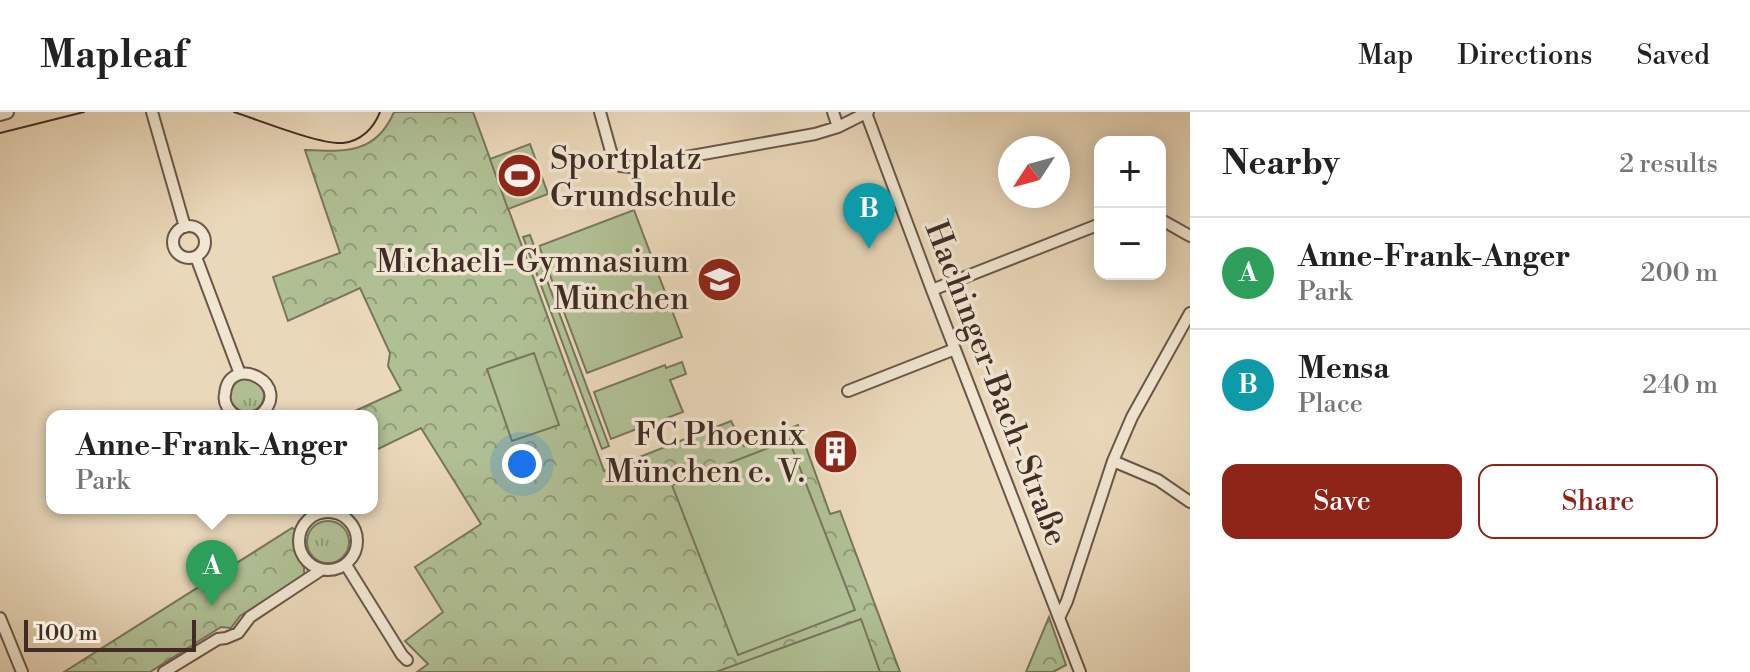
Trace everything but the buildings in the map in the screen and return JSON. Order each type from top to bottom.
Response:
[{"type":"street","points":[[0,114],[7,112]]},
{"type":"street","points":[[152,112],[185,227]]},
{"type":"street","points":[[600,112],[612,155],[620,166],[630,167],[815,134],[838,127],[867,112]]},
{"type":"street","points":[[833,112],[838,127]]},
{"type":"street","name":"Hachinger-Bach-Straße","points":[[867,112],[932,290],[1080,672]]},
{"type":"street","points":[[1166,222],[1190,236]]},
{"type":"street","points":[[932,290],[1094,226]]},
{"type":"street","points":[[185,227],[200,230],[205,238],[205,247],[196,257],[186,258],[174,249],[176,233],[185,227]]},
{"type":"street","points":[[196,257],[240,374]]},
{"type":"street","points":[[1059,618],[1113,461],[1132,417],[1190,313]]},
{"type":"street","points":[[848,391],[955,349]]},
{"type":"street","points":[[230,410],[226,406],[225,391],[233,378],[240,374],[254,374],[266,383],[270,397],[264,410]]},
{"type":"street","points":[[1113,461],[1158,480],[1190,502]]},
{"type":"street","points":[[312,514],[301,530],[298,540],[300,550],[312,566],[330,571],[346,565],[356,551],[354,527],[338,514]]},
{"type":"street","points":[[346,565],[407,660]]},
{"type":"street","points":[[164,672],[178,668],[218,639],[238,633],[250,617],[321,570]]},
{"type":"street","points":[[0,618],[22,672]]},
{"type":"green space","points":[[394,112],[473,112],[604,471],[731,421],[744,446],[798,425],[830,514],[840,511],[900,672],[417,672],[428,664],[405,641],[443,612],[415,567],[481,524],[421,428],[378,449],[378,410],[357,410],[401,390],[388,366],[390,353],[360,288],[288,321],[273,277],[340,253],[305,150],[358,148],[378,136]]},
{"type":"green space","name":"Sportplatz Grundschule","points":[[530,144],[548,194],[508,209],[490,159]]},
{"type":"green space","points":[[634,210],[682,337],[587,373],[539,246]]},
{"type":"green space","points":[[530,235],[609,446],[602,449],[523,237]]},
{"type":"green space","points":[[534,353],[559,425],[512,441],[487,369]]},
{"type":"green space","points":[[682,362],[686,374],[670,380],[683,412],[664,419],[665,425],[656,429],[652,423],[611,439],[594,392],[665,365],[666,368]]},
{"type":"green space","points":[[241,379],[253,379],[263,389],[263,401],[254,410],[240,410],[231,401],[231,389]]},
{"type":"green space","points":[[789,440],[855,610],[738,655],[672,485]]},
{"type":"green space","points":[[328,521],[343,527],[349,542],[343,557],[328,563],[313,557],[307,542],[313,527]]},
{"type":"green space","points":[[292,528],[296,530],[295,550],[304,567],[304,576],[240,616],[231,628],[221,627],[150,672],[64,672]]},
{"type":"green space","points":[[1049,617],[1066,665],[1053,672],[1026,672]]},
{"type":"green space","points":[[861,619],[880,672],[716,672]]},
{"type":"tram line","points":[[0,133],[84,112]]},
{"type":"tram line","points":[[234,112],[333,143],[356,140],[366,133],[380,112]]},
{"type":"place","name":"Sportplatz Grundschule","points":[[519,176]]},
{"type":"place","name":"Mensa","points":[[869,249]]},
{"type":"place","name":"Michaeli-Gymnasium München","points":[[720,279]]},
{"type":"place","name":"FC Phoenix München e. V.","points":[[836,452]]},
{"type":"place","name":"Anne-Frank-Anger","points":[[212,606]]}]
